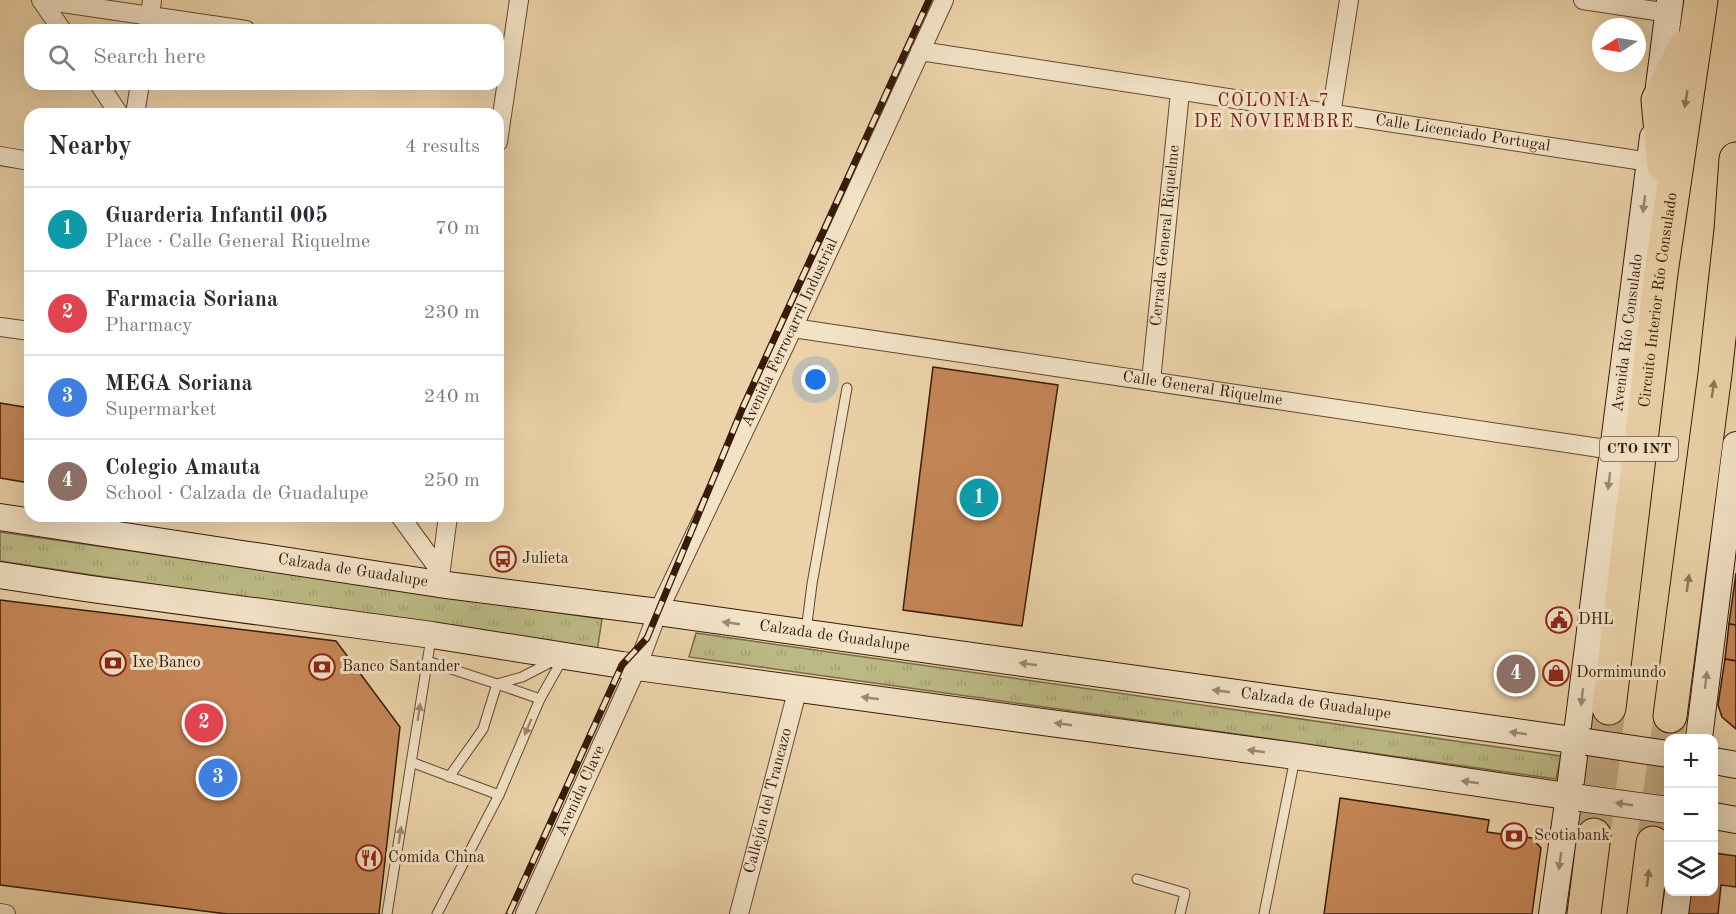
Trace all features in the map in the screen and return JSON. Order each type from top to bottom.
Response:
[{"type":"highway","points":[[1668,217],[1658,100],[1685,9]]},
{"type":"highway","name":"Circuito Interior Río Consulado","points":[[1609,708],[1668,217],[1685,9]]},
{"type":"highway","points":[[1670,716],[1733,224],[1736,159]]},
{"type":"highway","points":[[1584,914],[1594,835]]},
{"type":"highway","points":[[1644,914],[1653,843]]},
{"type":"main road","name":"Avenida Río Consulado","points":[[1552,914],[1582,742],[1613,450],[1658,100]]},
{"type":"main road","points":[[1700,734],[1735,458]]},
{"type":"main road","name":"Calzada de Guadalupe","points":[[0,517],[24,519]]},
{"type":"main road","name":"Calzada de Guadalupe","points":[[77,522],[658,612],[1664,753]]},
{"type":"main road","points":[[0,575],[432,635],[637,667],[1295,756],[1664,809]]},
{"type":"main road","points":[[1718,762],[1736,765]]},
{"type":"main road","points":[[1718,817],[1736,820]]},
{"type":"main road","points":[[1675,914],[1677,896]]},
{"type":"street","points":[[41,0],[208,24]]},
{"type":"street","points":[[41,0],[58,24]]},
{"type":"street","points":[[504,63],[519,0]]},
{"type":"street","name":"Avenida Ferrocarril Industrial","points":[[637,667],[658,612],[944,0]]},
{"type":"street","points":[[1331,115],[1349,0]]},
{"type":"street","points":[[1583,0],[1685,9]]},
{"type":"street","name":"Calle Licenciado Portugal","points":[[920,51],[1650,162]]},
{"type":"street","points":[[103,90],[115,108]]},
{"type":"street","points":[[136,108],[139,90]]},
{"type":"street","points":[[500,108],[501,90]]},
{"type":"street","name":"Cerrada General Riquelme","points":[[1151,381],[1180,92]]},
{"type":"street","points":[[0,156],[24,160]]},
{"type":"street","points":[[0,327],[24,330]]},
{"type":"street","name":"Calle General Riquelme","points":[[792,328],[1613,450]]},
{"type":"street","points":[[404,522],[440,577]]},
{"type":"street","points":[[440,577],[447,522]]},
{"type":"street","name":"Avenida Clave","points":[[525,914],[637,667]]},
{"type":"street","name":"Callejón del Trancazo","points":[[739,914],[798,688]]},
{"type":"street","points":[[0,913],[6,914]]},
{"type":"lane","points":[[806,633],[812,584],[847,388]]},
{"type":"lane","points":[[387,914],[432,635]]},
{"type":"lane","points":[[497,684],[522,677],[564,656]]},
{"type":"lane","points":[[437,914],[499,795],[540,699],[564,656]]},
{"type":"lane","points":[[427,661],[540,699]]},
{"type":"lane","points":[[449,777],[483,729],[497,684]]},
{"type":"lane","points":[[1264,914],[1295,756]]},
{"type":"lane","points":[[411,762],[499,795]]},
{"type":"lane","points":[[1137,879],[1185,893],[1180,914]]},
{"type":"green space","points":[[0,532],[602,619],[597,652],[0,561]]},
{"type":"green space","points":[[696,633],[1561,756],[1556,779],[689,657]]},
{"type":"building","points":[[933,367],[1058,385],[1022,626],[903,610]]},
{"type":"building","points":[[0,403],[24,407],[24,482],[0,478]]},
{"type":"building","points":[[1736,573],[1736,625],[1729,624]]},
{"type":"building","points":[[0,600],[336,641],[400,727],[379,914],[227,914],[0,885]]},
{"type":"building","points":[[1729,624],[1736,625],[1736,661],[1725,659]]},
{"type":"building","points":[[1725,659],[1736,661],[1736,729],[1722,717],[1718,705]]},
{"type":"building","points":[[1340,798],[1489,820],[1487,832],[1532,838],[1541,848],[1532,914],[1324,914]]},
{"type":"building","points":[[1718,854],[1736,856],[1736,887],[1721,885],[1718,914],[1688,914],[1690,896],[1718,896]]},
{"type":"tunnel","points":[[1594,835],[1609,708]]},
{"type":"tunnel","points":[[1653,843],[1670,716]]},
{"type":"railway","points":[[509,914],[622,665],[647,638],[743,407],[929,0]]},
{"type":"place","name":"Guarderia Infantil 005","points":[[979,498]]},
{"type":"place","name":"Julieta","points":[[503,559]]},
{"type":"place","name":"DHL","points":[[1559,620]]},
{"type":"place","name":"Ixe Banco","points":[[113,663]]},
{"type":"place","name":"Banco Santander","points":[[322,667]]},
{"type":"place","name":"Dormimundo","points":[[1556,673]]},
{"type":"place","name":"Colegio Amauta","points":[[1516,674]]},
{"type":"place","name":"Farmacia Soriana","points":[[204,723]]},
{"type":"place","name":"MEGA Soriana","points":[[218,778]]},
{"type":"place","name":"Scotiabank","points":[[1514,836]]},
{"type":"place","name":"Comida China","points":[[369,858]]},
{"type":"district","name":"COLONIA 7 DE NOVIEMBRE","points":[[1274,111]]}]
